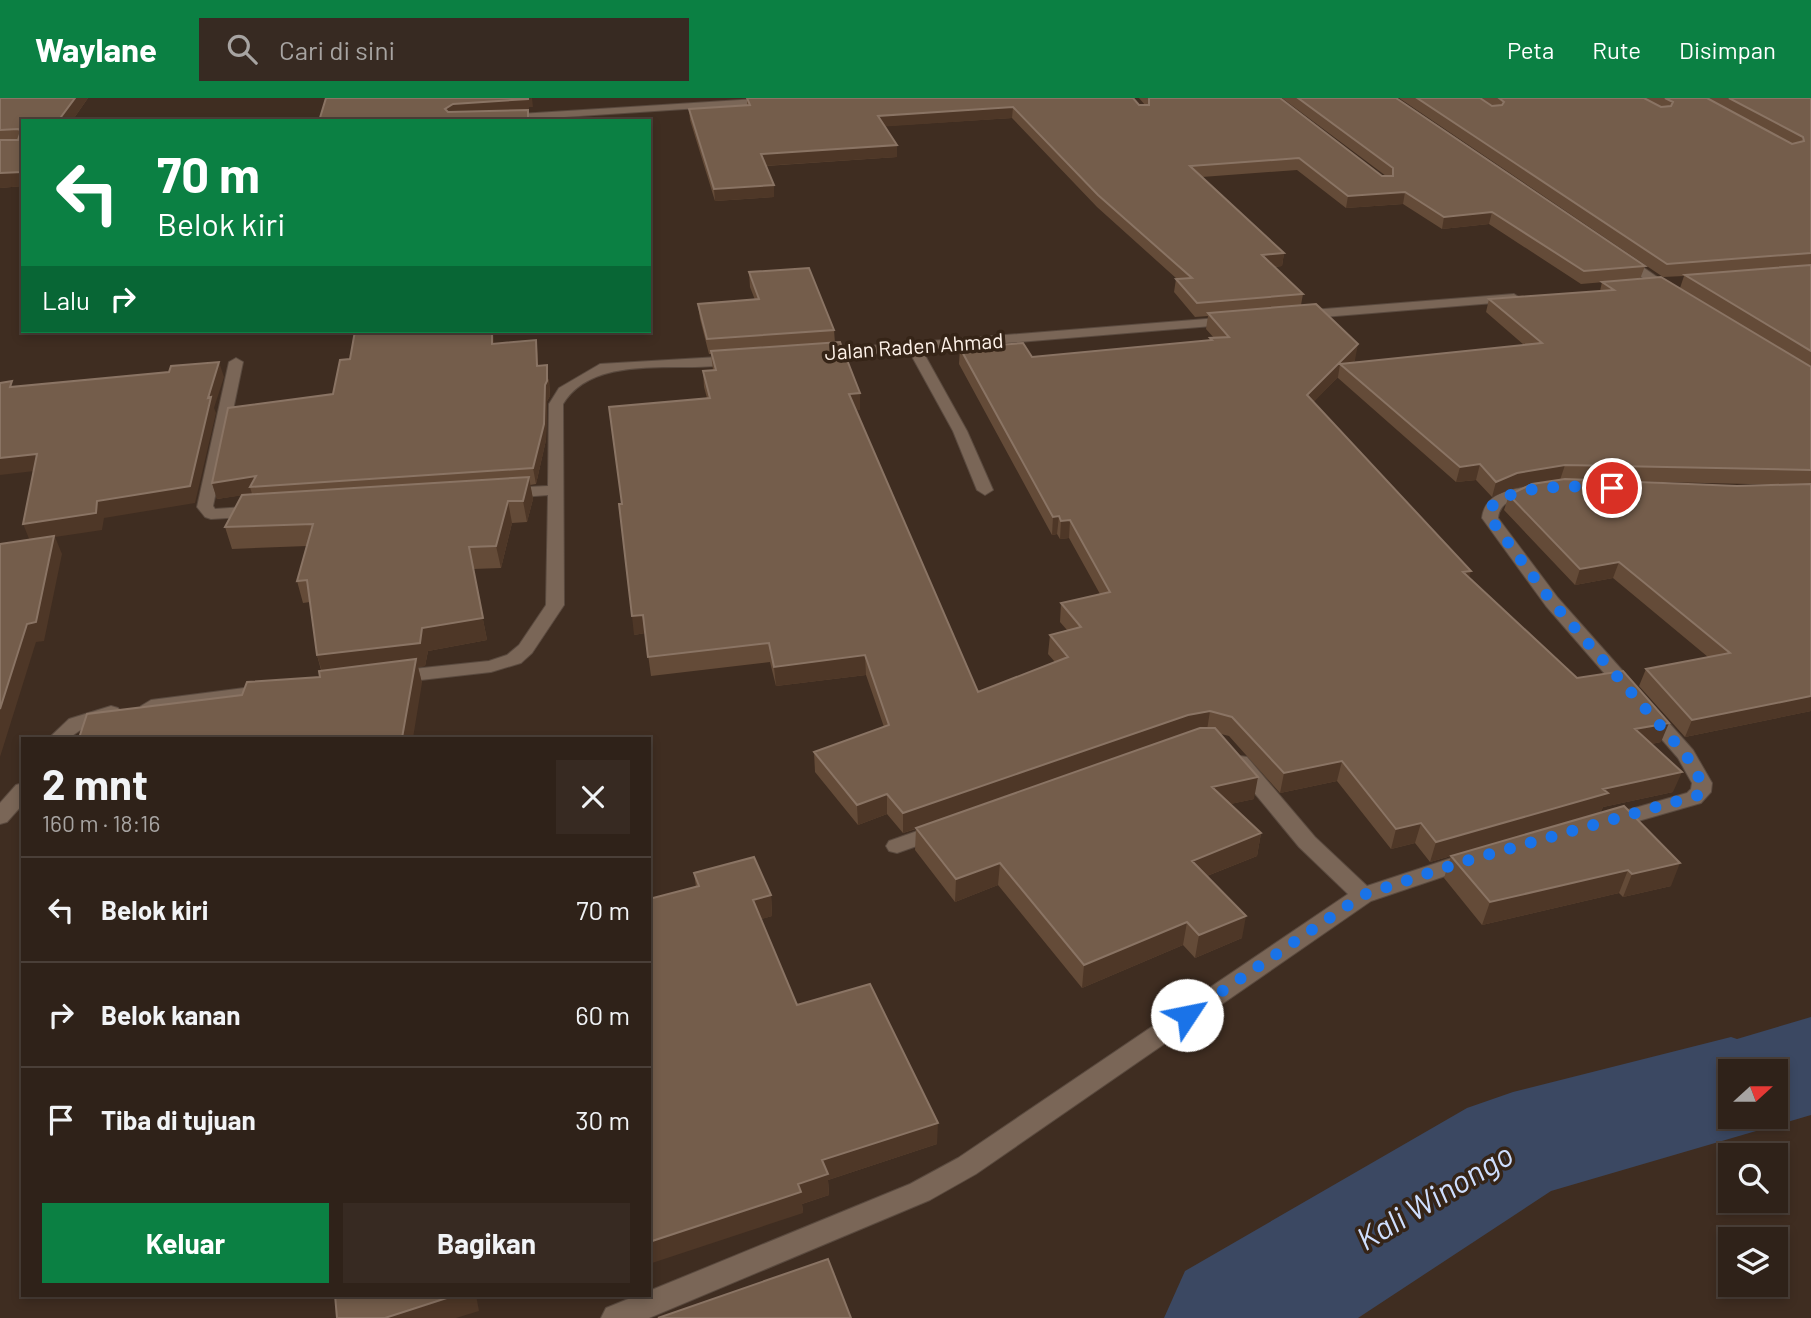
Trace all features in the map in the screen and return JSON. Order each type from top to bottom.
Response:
[{"type":"street","points":[[487,119],[790,100]]},
{"type":"street","points":[[1617,255],[1686,300]]},
{"type":"street","points":[[1636,288],[1690,283]]},
{"type":"street","points":[[1285,317],[1528,297]]},
{"type":"street","name":"Jalan Raden Ahmad","points":[[807,355],[1244,320]]},
{"type":"street","points":[[914,347],[960,431],[985,490]]},
{"type":"street","points":[[372,679],[491,666],[513,659],[526,649],[555,605],[557,401],[564,391],[600,368],[753,359]]},
{"type":"street","points":[[236,362],[205,507],[211,514],[274,510]]},
{"type":"street","points":[[1548,488],[1501,498],[1493,504],[1490,518],[1552,602],[1686,755],[1702,783],[1701,792],[1694,798],[1593,827]]},
{"type":"street","points":[[490,495],[555,490]]},
{"type":"street","points":[[60,737],[69,726],[84,718],[127,709],[287,688]]},
{"type":"street","points":[[1228,750],[1307,842],[1363,895]]},
{"type":"street","points":[[0,817],[21,792]]},
{"type":"street","points":[[897,846],[960,823]]},
{"type":"street","points":[[616,1318],[920,1192],[967,1166],[1363,895],[1489,855]]},
{"type":"building","points":[[0,98],[75,98],[59,119],[21,119],[21,131],[0,130]]},
{"type":"building","points":[[326,98],[528,98],[453,104],[445,109],[448,112],[528,110],[528,119],[320,119]]},
{"type":"building","points":[[747,98],[1133,98],[1139,105],[1149,105],[1149,98],[1280,98],[1382,176],[1393,176],[1393,168],[1298,98],[1396,98],[1645,266],[1584,271],[1492,212],[1444,217],[1405,192],[1348,196],[1299,158],[1190,166],[1284,253],[1262,255],[1303,294],[1197,303],[1176,279],[1192,278],[1098,195],[1013,107],[878,116],[897,145],[761,154],[774,185],[714,189],[689,109],[750,105]]},
{"type":"building","points":[[1417,98],[1480,98],[1492,106],[1502,105],[1504,102],[1499,98],[1644,98],[1661,107],[1671,106],[1673,102],[1665,98],[1707,98],[1792,144],[1804,141],[1803,137],[1729,98],[1811,98],[1811,253],[1667,264]]},
{"type":"building","points":[[21,131],[21,172],[0,173],[0,140],[18,140]]},
{"type":"building","points":[[1811,265],[1811,351],[1685,275]]},
{"type":"building","points":[[809,268],[834,330],[707,339],[698,304],[759,299],[749,272]]},
{"type":"building","points":[[1661,277],[1811,367],[1811,470],[1565,465],[1517,473],[1496,482],[1480,464],[1460,467],[1340,364],[1542,343],[1489,299],[1614,290],[1602,282]]},
{"type":"building","points":[[1316,304],[1358,344],[1307,395],[1471,571],[1463,572],[1577,678],[1623,671],[1669,723],[1635,729],[1682,772],[1603,789],[1608,793],[1436,842],[1421,823],[1396,829],[1342,761],[1284,773],[1232,717],[1210,711],[1188,715],[903,813],[887,794],[857,805],[814,752],[889,725],[865,655],[774,667],[769,643],[648,657],[643,615],[632,616],[619,504],[622,504],[609,407],[710,398],[703,371],[716,370],[711,351],[840,342],[860,393],[849,394],[978,692],[1068,657],[1050,635],[1081,627],[1061,603],[1110,592],[1070,520],[1061,521],[1059,516],[1053,517],[960,348],[1023,343],[1032,357],[1212,340],[1210,338],[1229,337],[1208,313]]},
{"type":"building","points":[[355,333],[492,333],[492,344],[536,340],[537,366],[547,365],[547,381],[544,424],[533,468],[250,487],[256,476],[212,483],[228,408],[333,394],[340,360],[350,359]]},
{"type":"building","points":[[219,362],[208,398],[211,397],[190,486],[97,501],[96,513],[23,524],[37,454],[0,458],[0,383],[12,381],[10,387],[169,372],[171,366]]},
{"type":"building","points":[[529,477],[523,501],[508,501],[496,546],[469,547],[483,618],[422,628],[420,643],[317,655],[307,580],[297,581],[313,524],[225,527],[242,495]]},
{"type":"building","points":[[1565,479],[1737,486],[1811,484],[1811,696],[1692,720],[1646,669],[1730,653],[1619,562],[1580,569],[1509,495],[1532,484]]},
{"type":"building","points":[[54,536],[36,622],[27,624],[0,709],[0,544]]},
{"type":"building","points":[[416,659],[402,737],[79,737],[87,714],[242,695],[247,682],[320,677],[319,671]]},
{"type":"building","points":[[1200,728],[1215,728],[1258,777],[1212,787],[1261,833],[1192,861],[1246,916],[1199,935],[1187,922],[1084,965],[1000,863],[956,879],[916,828]]},
{"type":"building","points":[[1624,806],[1680,863],[1632,874],[1628,870],[1490,902],[1451,856]]},
{"type":"building","points":[[754,857],[771,895],[753,900],[797,1005],[870,984],[938,1123],[822,1160],[828,1174],[798,1184],[801,1192],[651,1241],[651,898],[699,886],[694,873]]},
{"type":"building","points":[[828,1259],[851,1318],[658,1318]]},
{"type":"building","points":[[335,1297],[450,1297],[385,1318],[337,1318]]},
{"type":"waterway","name":"Kali Winongo","points":[[1788,1073],[1811,1066]]},
{"type":"waterway","name":"Kali Winongo","points":[[1236,1318],[1513,1147],[1718,1092]]},
{"type":"route","points":[[1187,1015],[1363,895],[1462,862],[1699,795],[1702,783],[1686,755],[1552,602],[1490,518],[1493,504],[1513,494],[1548,488],[1612,488]]}]
